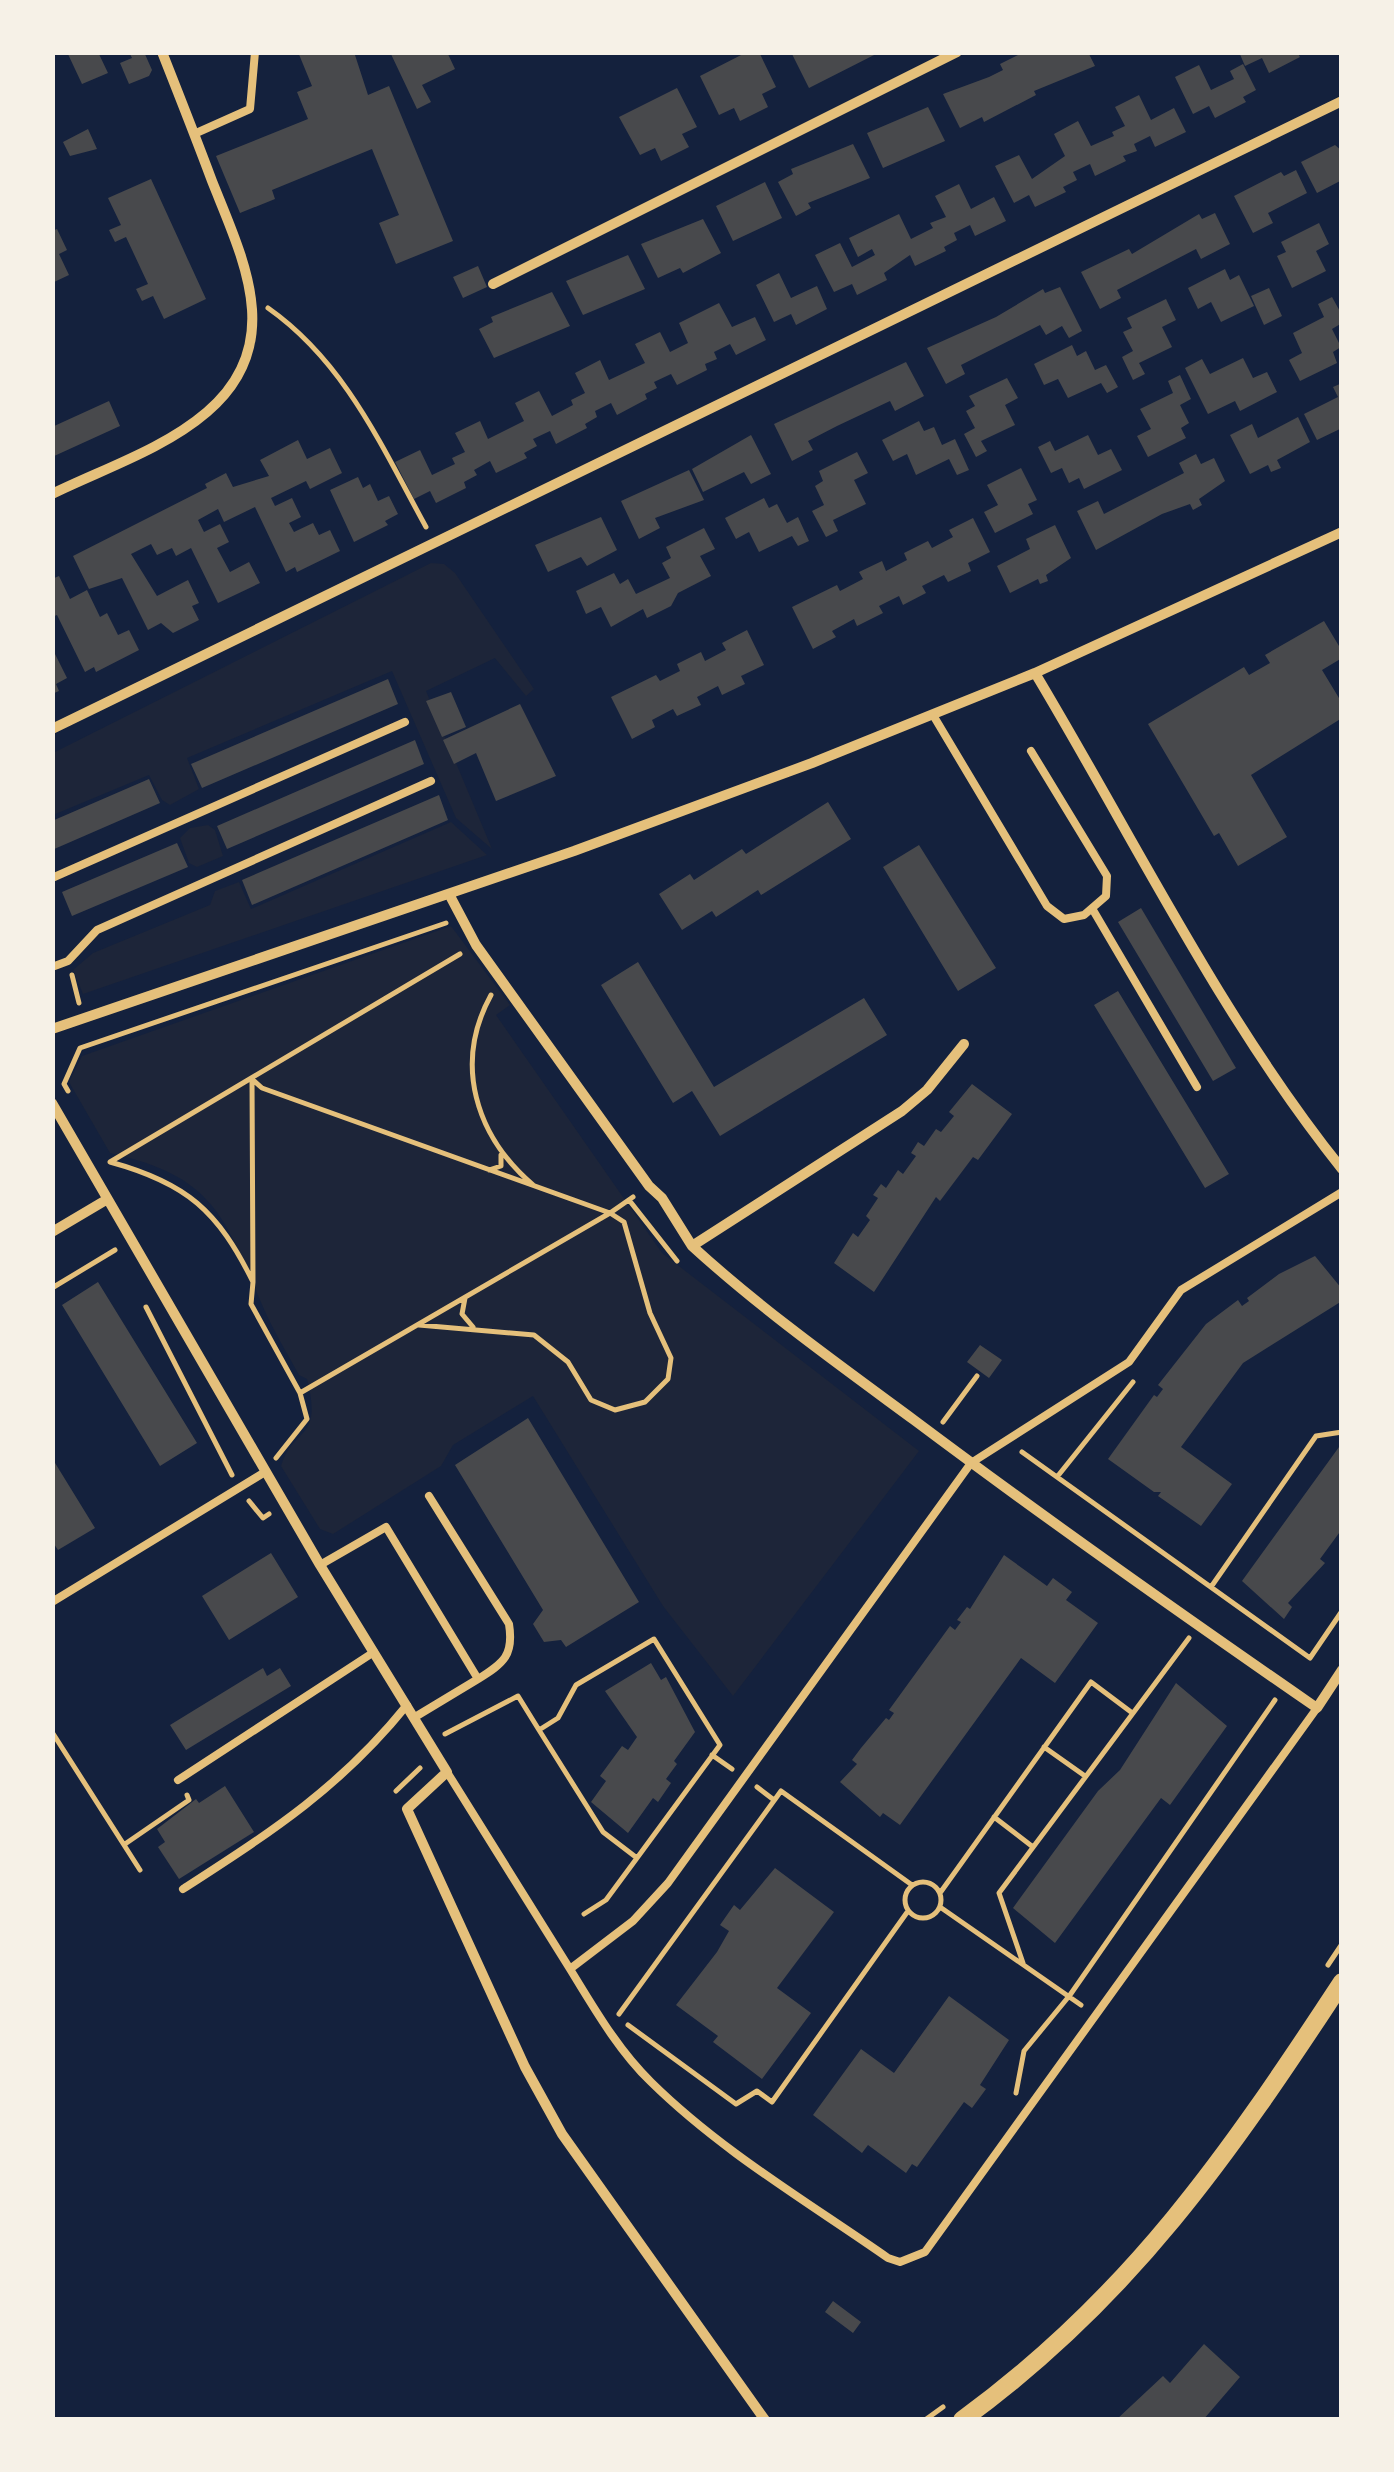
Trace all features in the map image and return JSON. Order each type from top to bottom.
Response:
[{"type":"street","points":[[52,494],[167,438],[208,411],[240,373],[252,332],[249,273],[162,52]]},
{"type":"street","points":[[493,284],[957,52]]},
{"type":"street","points":[[52,729],[1342,100]]},
{"type":"street","points":[[52,1029],[449,894],[933,716],[1342,532]]},
{"type":"street","points":[[1035,673],[1303,1122],[1342,1169]]},
{"type":"street","points":[[449,894],[460,919],[502,983],[649,1186],[662,1198],[692,1246],[775,1317],[972,1463],[1197,1627],[1317,1708],[1342,1670]]},
{"type":"street","points":[[692,1246],[902,1111],[927,1090],[964,1044]]},
{"type":"street","points":[[52,1102],[265,1472],[448,1772],[407,1809],[525,2066],[562,2134],[601,2192],[765,2420]]},
{"type":"street","points":[[52,1232],[106,1200]]},
{"type":"street","points":[[962,2420],[1076,2328],[1170,2228],[1250,2120],[1342,1982]]},
{"type":"lane","points":[[194,134],[250,109],[255,52]]},
{"type":"lane","points":[[933,716],[1046,906],[1064,918],[1093,910],[1106,896],[1108,876],[1032,751]]},
{"type":"lane","points":[[52,878],[405,722]]},
{"type":"lane","points":[[52,967],[68,961],[97,930],[431,781]]},
{"type":"lane","points":[[1093,910],[1197,1087]]},
{"type":"lane","points":[[570,1969],[633,1921],[668,1882],[972,1463],[1128,1362],[1181,1290],[1342,1192]]},
{"type":"lane","points":[[52,1602],[265,1472]]},
{"type":"lane","points":[[414,1717],[503,1664],[512,1648],[509,1624],[429,1496]]},
{"type":"lane","points":[[320,1565],[386,1526],[478,1678]]},
{"type":"lane","points":[[178,1780],[374,1652]]},
{"type":"lane","points":[[183,1889],[300,1813],[374,1746],[407,1705]]},
{"type":"lane","points":[[448,1772],[608,2031],[648,2080],[695,2122],[888,2258],[900,2262],[925,2252],[1096,2020],[1317,1708]]},
{"type":"path","points":[[253,298],[300,331],[353,393],[434,543]]},
{"type":"path","points":[[72,1098],[64,1084],[80,1048],[460,919]]},
{"type":"path","points":[[253,1282],[218,1220],[193,1196],[108,1159],[476,945]]},
{"type":"path","points":[[502,983],[481,1013],[472,1061],[472,1088],[480,1116],[500,1152],[536,1187]]},
{"type":"path","points":[[265,1472],[306,1419],[300,1393],[251,1304],[252,1079],[262,1088],[610,1213],[624,1222],[650,1313],[671,1358],[668,1379],[645,1402],[615,1410],[592,1400],[568,1362],[534,1336],[416,1325]]},
{"type":"path","points":[[487,1170],[501,1166],[500,1152]]},
{"type":"path","points":[[300,1393],[610,1213],[649,1186]]},
{"type":"path","points":[[52,1288],[116,1250],[125,1267]]},
{"type":"path","points":[[466,1296],[462,1314],[476,1328]]},
{"type":"path","points":[[142,1301],[238,1488],[263,1518],[284,1504]]},
{"type":"path","points":[[1057,1477],[1139,1374]]},
{"type":"path","points":[[978,1376],[940,1425],[994,1448],[1020,1451],[1310,1658],[1342,1611]]},
{"type":"path","points":[[1210,1587],[1316,1436],[1342,1432]]},
{"type":"path","points":[[1022,1963],[999,1893],[1197,1627]]},
{"type":"path","points":[[539,1730],[558,1718],[576,1686],[654,1639],[720,1745],[606,1900],[584,1914]]},
{"type":"path","points":[[940,1907],[940,1892],[1091,1682],[1132,1712]]},
{"type":"path","points":[[1008,2141],[1024,2051],[1070,1996],[1285,1686]]},
{"type":"path","points":[[430,1742],[518,1696],[603,1832],[638,1858]]},
{"type":"path","points":[[52,1732],[140,1870]]},
{"type":"path","points":[[1044,1747],[1085,1776]]},
{"type":"path","points":[[125,1844],[190,1802],[178,1780]]},
{"type":"path","points":[[908,1911],[772,2102],[757,2090],[736,2104],[618,2017],[781,1791],[912,1884]]},
{"type":"path","points":[[994,1816],[1033,1847]]},
{"type":"path","points":[[940,1892],[924,1881],[912,1884],[904,1896],[908,1911],[921,1918],[940,1907]]},
{"type":"path","points":[[940,1907],[1070,1996],[1096,2020]]},
{"type":"path","points":[[1321,1975],[1342,1944]]},
{"type":"path","points":[[925,2420],[956,2398]]},
{"type":"shaded area","points":[[431,563],[444,564],[455,573],[534,689],[526,696],[495,658],[426,691],[492,849],[456,818],[392,671],[187,758],[199,789],[170,805],[162,800],[149,775],[53,815],[53,753]]},
{"type":"shaded area","points":[[451,822],[487,855],[83,994],[73,970],[93,953],[210,905],[215,891],[239,882],[251,909]]},
{"type":"shaded area","points":[[208,825],[215,830],[223,856],[197,867],[189,863],[180,838],[190,828]]},
{"type":"shaded area","points":[[451,926],[510,1005],[496,1015],[662,1253],[919,1451],[733,1696],[663,1606],[533,1396],[453,1445],[441,1466],[333,1534],[320,1529],[281,1466],[305,1431],[312,1413],[307,1379],[299,1375],[276,1333],[238,1248],[212,1205],[195,1189],[145,1163],[110,1153],[69,1082],[82,1056]]},
{"type":"building","points":[[67,52],[98,52],[108,73],[82,84]]},
{"type":"building","points":[[144,52],[152,70],[149,76],[129,84],[120,63],[132,58],[130,54]]},
{"type":"building","points":[[298,52],[354,52],[368,95],[389,86],[453,241],[396,264],[379,223],[399,215],[372,149],[272,190],[275,199],[240,213],[216,156],[308,119],[297,92],[312,86]]},
{"type":"building","points":[[390,52],[447,52],[455,69],[422,85],[431,102],[417,109]]},
{"type":"building","points":[[747,52],[759,52],[776,87],[762,94],[768,107],[740,121],[734,108],[719,115],[700,76]]},
{"type":"building","points":[[791,52],[880,52],[809,88]]},
{"type":"building","points":[[1024,52],[1088,52],[1095,66],[1034,91],[1036,95],[984,122],[982,117],[960,128],[943,94],[1003,70],[1000,64]]},
{"type":"building","points":[[1239,52],[1297,52],[1300,57],[1269,73],[1262,58],[1245,66]]},
{"type":"building","points":[[1243,64],[1256,90],[1243,97],[1246,102],[1215,118],[1209,106],[1193,114],[1175,77],[1199,65],[1211,90],[1234,79],[1230,71]]},
{"type":"building","points":[[677,88],[697,127],[682,134],[689,147],[661,161],[655,148],[640,155],[619,117]]},
{"type":"building","points":[[1139,95],[1151,120],[1174,108],[1186,132],[1155,147],[1150,136],[1134,144],[1137,151],[1123,156],[1126,161],[1095,176],[1090,164],[1073,172],[1077,180],[1063,187],[1066,192],[1035,207],[1029,195],[1014,203],[995,166],[1019,155],[1032,179],[1065,156],[1054,134],[1078,121],[1091,146],[1114,136],[1112,132],[1125,126],[1115,107]]},
{"type":"building","points":[[928,107],[945,141],[883,168],[867,133]]},
{"type":"building","points":[[88,129],[97,149],[70,156],[63,142]]},
{"type":"building","points":[[853,144],[870,178],[808,203],[811,208],[796,216],[778,182],[793,174],[791,169]]},
{"type":"building","points":[[1335,145],[1342,151],[1342,180],[1317,193],[1301,162]]},
{"type":"building","points":[[1296,170],[1307,193],[1268,213],[1273,223],[1253,233],[1234,196],[1281,172],[1284,176]]},
{"type":"building","points":[[151,179],[206,299],[164,319],[153,296],[142,301],[136,289],[148,284],[126,237],[115,242],[109,230],[121,225],[108,198]]},
{"type":"building","points":[[765,182],[782,218],[733,241],[716,206]]},
{"type":"building","points":[[959,184],[971,209],[994,197],[1006,221],[975,236],[970,225],[954,233],[957,240],[944,247],[946,251],[915,266],[910,255],[884,273],[887,280],[857,295],[852,284],[834,292],[815,255],[840,243],[852,267],[875,255],[872,249],[858,257],[849,238],[899,214],[911,239],[933,228],[930,223],[946,217],[935,196]]},
{"type":"building","points":[[1215,213],[1230,244],[1201,259],[1196,249],[1117,290],[1121,298],[1100,309],[1081,272],[1129,249],[1132,254],[1199,214],[1202,219]]},
{"type":"building","points":[[703,219],[721,253],[683,273],[680,268],[658,278],[641,244]]},
{"type":"building","points":[[1319,223],[1329,244],[1316,251],[1326,271],[1292,288],[1277,256],[1286,252],[1281,242]]},
{"type":"building","points":[[57,229],[67,250],[59,254],[69,275],[52,283],[52,231]]},
{"type":"building","points":[[628,255],[645,289],[583,315],[566,281]]},
{"type":"building","points":[[478,266],[487,287],[463,298],[453,277]]},
{"type":"building","points":[[1225,269],[1230,280],[1239,275],[1254,306],[1221,322],[1211,302],[1198,309],[1188,288]]},
{"type":"building","points":[[779,273],[791,298],[817,286],[827,309],[796,325],[791,314],[774,322],[756,285]]},
{"type":"building","points":[[1060,287],[1082,331],[1069,338],[1062,326],[1046,335],[1040,325],[961,365],[965,374],[946,384],[927,348],[996,317],[1043,289],[1045,293]]},
{"type":"building","points":[[1269,288],[1282,316],[1264,325],[1251,296]]},
{"type":"building","points":[[552,292],[570,326],[494,358],[479,329],[493,322],[491,317]]},
{"type":"building","points":[[1332,297],[1342,315],[1342,323],[1332,329],[1341,347],[1333,352],[1337,363],[1300,381],[1289,360],[1302,353],[1293,333],[1324,317],[1318,304]]},
{"type":"building","points":[[1166,299],[1176,320],[1162,327],[1172,347],[1139,363],[1145,374],[1133,380],[1122,357],[1133,351],[1123,332],[1132,328],[1127,318]]},
{"type":"building","points":[[719,303],[732,327],[755,317],[766,340],[736,355],[730,344],[714,352],[717,359],[705,364],[707,370],[677,385],[671,374],[654,382],[657,388],[645,394],[647,399],[617,415],[611,403],[595,411],[597,417],[585,424],[587,428],[556,444],[550,431],[533,439],[537,446],[524,453],[527,458],[496,473],[490,461],[474,470],[477,475],[464,482],[466,488],[436,503],[430,491],[414,499],[395,462],[420,450],[432,475],[455,464],[452,458],[465,452],[455,433],[480,421],[488,439],[524,421],[515,403],[539,391],[552,416],[585,393],[575,373],[600,360],[609,380],[645,363],[635,344],[660,332],[670,352],[688,343],[679,323]]},
{"type":"building","points":[[1072,345],[1077,356],[1086,351],[1095,370],[1106,365],[1118,387],[1107,393],[1101,383],[1068,398],[1058,379],[1044,385],[1034,364]]},
{"type":"building","points":[[1243,358],[1253,378],[1267,372],[1277,392],[1240,411],[1235,401],[1208,414],[1185,368],[1202,359],[1210,374]]},
{"type":"building","points":[[906,362],[924,396],[895,411],[890,401],[837,426],[808,441],[813,450],[792,461],[774,424]]},
{"type":"building","points":[[1180,375],[1191,399],[1180,405],[1189,423],[1181,428],[1186,438],[1148,457],[1137,436],[1151,429],[1140,409],[1173,393],[1168,381]]},
{"type":"building","points":[[1007,378],[1018,398],[1005,405],[1015,425],[981,441],[987,451],[976,457],[964,434],[975,428],[966,411],[975,406],[969,396]]},
{"type":"building","points":[[1342,383],[1342,428],[1317,440],[1304,414],[1338,397],[1333,387]]},
{"type":"building","points":[[109,401],[120,426],[52,457],[52,427]]},
{"type":"building","points":[[1298,417],[1310,442],[1277,460],[1281,468],[1271,472],[1268,465],[1250,474],[1230,435],[1252,424],[1258,438]]},
{"type":"building","points":[[919,421],[924,431],[934,427],[942,445],[955,439],[969,470],[957,475],[949,459],[916,475],[907,454],[893,461],[882,440]]},
{"type":"building","points":[[751,435],[771,474],[751,484],[744,472],[703,492],[692,469]]},
{"type":"building","points":[[1088,435],[1098,455],[1111,449],[1122,470],[1084,489],[1079,478],[1069,483],[1062,468],[1051,473],[1038,447],[1050,441],[1055,451]]},
{"type":"building","points":[[298,440],[307,459],[330,448],[342,473],[310,489],[306,481],[271,498],[275,506],[292,498],[301,517],[289,523],[294,532],[313,523],[319,535],[330,530],[340,551],[297,572],[295,567],[286,572],[255,507],[224,522],[218,509],[198,520],[204,532],[220,524],[229,542],[217,548],[230,572],[249,562],[260,583],[218,603],[191,548],[176,556],[172,548],[157,555],[151,544],[131,554],[157,596],[188,580],[199,603],[192,606],[199,620],[173,633],[161,623],[148,630],[122,578],[89,589],[73,556],[207,488],[205,484],[226,473],[233,487],[269,476],[260,460]]},
{"type":"building","points":[[857,452],[868,473],[854,480],[866,504],[833,520],[838,531],[826,537],[812,511],[824,505],[815,486],[823,481],[819,471]]},
{"type":"building","points":[[1196,454],[1201,464],[1214,458],[1225,481],[1199,499],[1202,505],[1193,510],[1190,504],[1162,514],[1096,550],[1077,511],[1098,501],[1104,514],[1184,473],[1179,463]]},
{"type":"building","points":[[1021,468],[1037,500],[1028,504],[1033,514],[995,533],[984,512],[998,505],[987,485]]},
{"type":"building","points":[[689,470],[704,500],[655,518],[660,528],[639,539],[621,501]]},
{"type":"building","points":[[358,477],[363,488],[370,484],[378,501],[389,496],[398,514],[385,521],[388,525],[354,542],[330,490]]},
{"type":"building","points":[[764,498],[769,508],[777,504],[787,523],[798,517],[809,541],[798,546],[792,536],[759,552],[749,532],[736,539],[725,518]]},
{"type":"building","points":[[601,517],[617,550],[587,566],[581,557],[548,572],[535,545]]},
{"type":"building","points":[[973,518],[990,552],[968,563],[971,571],[948,582],[944,575],[922,586],[926,593],[903,605],[899,596],[879,606],[883,613],[857,626],[854,619],[832,631],[836,637],[813,649],[792,607],[837,585],[840,591],[863,579],[859,572],[882,561],[886,571],[907,560],[904,553],[928,541],[932,548],[953,537],[949,530]]},
{"type":"building","points":[[1055,525],[1071,558],[1046,575],[1048,581],[1040,584],[1038,579],[1010,593],[997,566],[1030,549],[1026,539]]},
{"type":"building","points":[[704,528],[715,549],[700,556],[711,576],[678,593],[671,606],[647,618],[643,609],[611,627],[601,607],[586,614],[576,591],[614,573],[620,584],[628,579],[636,594],[670,578],[662,563],[671,558],[666,547]]},
{"type":"building","points":[[59,576],[70,599],[87,590],[100,617],[107,613],[118,635],[129,630],[139,650],[96,672],[94,667],[85,672],[57,615],[52,617],[52,579]]},
{"type":"building","points":[[1324,621],[1342,651],[1342,658],[1322,670],[1342,703],[1342,718],[1251,775],[1287,837],[1238,866],[1219,833],[1214,836],[1148,724],[1244,667],[1249,675],[1270,663],[1265,655]]},
{"type":"building","points":[[747,630],[764,665],[741,676],[745,684],[722,695],[718,686],[697,697],[701,705],[677,716],[673,709],[652,720],[655,727],[632,739],[611,697],[656,675],[660,681],[680,671],[677,664],[701,652],[705,661],[726,650],[722,643]]},
{"type":"building","points":[[55,654],[67,678],[56,684],[59,691],[52,694]]},
{"type":"building","points":[[388,679],[398,704],[202,788],[191,764]]},
{"type":"building","points":[[451,692],[466,727],[442,737],[426,701]]},
{"type":"building","points":[[520,704],[556,776],[496,801],[476,753],[454,764],[443,740]]},
{"type":"building","points":[[415,740],[424,764],[227,849],[217,826]]},
{"type":"building","points":[[149,779],[160,803],[52,850],[52,821]]},
{"type":"building","points":[[439,795],[448,820],[252,905],[242,880]]},
{"type":"building","points":[[828,802],[851,839],[761,895],[758,890],[716,917],[712,911],[682,930],[659,894],[690,874],[694,880],[742,849],[746,854]]},
{"type":"building","points":[[177,843],[188,867],[72,916],[62,892]]},
{"type":"building","points":[[919,845],[996,968],[958,991],[883,867]]},
{"type":"building","points":[[1141,908],[1236,1068],[1213,1081],[1118,922]]},
{"type":"building","points":[[638,962],[714,1087],[864,998],[887,1035],[720,1136],[692,1091],[673,1103],[601,985]]},
{"type":"building","points":[[1118,991],[1229,1174],[1205,1188],[1094,1005]]},
{"type":"building","points":[[972,1084],[1012,1114],[978,1160],[973,1157],[940,1201],[936,1197],[874,1292],[834,1263],[853,1233],[858,1237],[870,1220],[866,1216],[878,1198],[873,1195],[881,1184],[886,1188],[898,1170],[903,1174],[916,1156],[911,1153],[918,1142],[924,1146],[936,1129],[941,1132],[954,1116],[949,1112]]},
{"type":"building","points":[[1315,1256],[1342,1289],[1342,1301],[1243,1363],[1181,1447],[1232,1484],[1201,1526],[1158,1496],[1161,1492],[1154,1492],[1108,1459],[1154,1395],[1157,1397],[1163,1389],[1158,1385],[1206,1324],[1238,1300],[1242,1306],[1279,1274]]},
{"type":"building","points":[[98,1282],[197,1443],[160,1466],[62,1305]]},
{"type":"building","points":[[980,1345],[1002,1360],[989,1378],[967,1362]]},
{"type":"building","points":[[528,1418],[639,1602],[566,1647],[561,1640],[544,1642],[533,1624],[543,1610],[455,1465]]},
{"type":"building","points":[[1339,1447],[1342,1529],[1320,1559],[1325,1563],[1288,1603],[1292,1607],[1284,1619],[1242,1581]]},
{"type":"building","points":[[52,1458],[95,1528],[58,1550],[52,1541]]},
{"type":"building","points":[[271,1553],[298,1597],[229,1640],[202,1596]]},
{"type":"building","points":[[1004,1555],[1047,1586],[1053,1578],[1072,1592],[1066,1600],[1098,1623],[1055,1683],[1021,1658],[900,1825],[883,1813],[880,1817],[840,1782],[857,1764],[852,1760],[861,1748],[894,1713],[889,1710],[950,1626],[955,1630],[961,1622],[957,1620],[967,1607],[970,1609]]},
{"type":"building","points":[[651,1663],[661,1680],[666,1677],[695,1732],[674,1761],[677,1764],[666,1779],[671,1783],[658,1802],[653,1798],[628,1833],[591,1802],[606,1781],[600,1776],[622,1746],[628,1750],[637,1737],[605,1691]]},
{"type":"building","points":[[263,1668],[267,1676],[280,1668],[291,1686],[186,1750],[170,1725]]},
{"type":"building","points":[[1176,1683],[1227,1726],[1170,1805],[1161,1798],[1055,1943],[1013,1908],[1098,1791],[1120,1770]]},
{"type":"building","points":[[225,1786],[254,1832],[179,1879],[158,1847],[165,1842],[157,1829],[196,1799],[199,1803]]},
{"type":"building","points":[[775,1868],[834,1912],[777,1988],[811,2013],[762,2079],[713,2042],[718,2036],[676,2005],[717,1952],[729,1931],[720,1925],[734,1905],[740,1910]]},
{"type":"building","points":[[949,1996],[1009,2040],[980,2085],[986,2089],[972,2108],[964,2102],[917,2167],[912,2164],[906,2173],[868,2145],[862,2153],[813,2115],[861,2049],[894,2073]]},
{"type":"building","points":[[833,2301],[861,2322],[853,2333],[825,2312]]},
{"type":"building","points":[[1204,2344],[1240,2377],[1203,2420],[1116,2420],[1163,2376],[1170,2383]]}]
